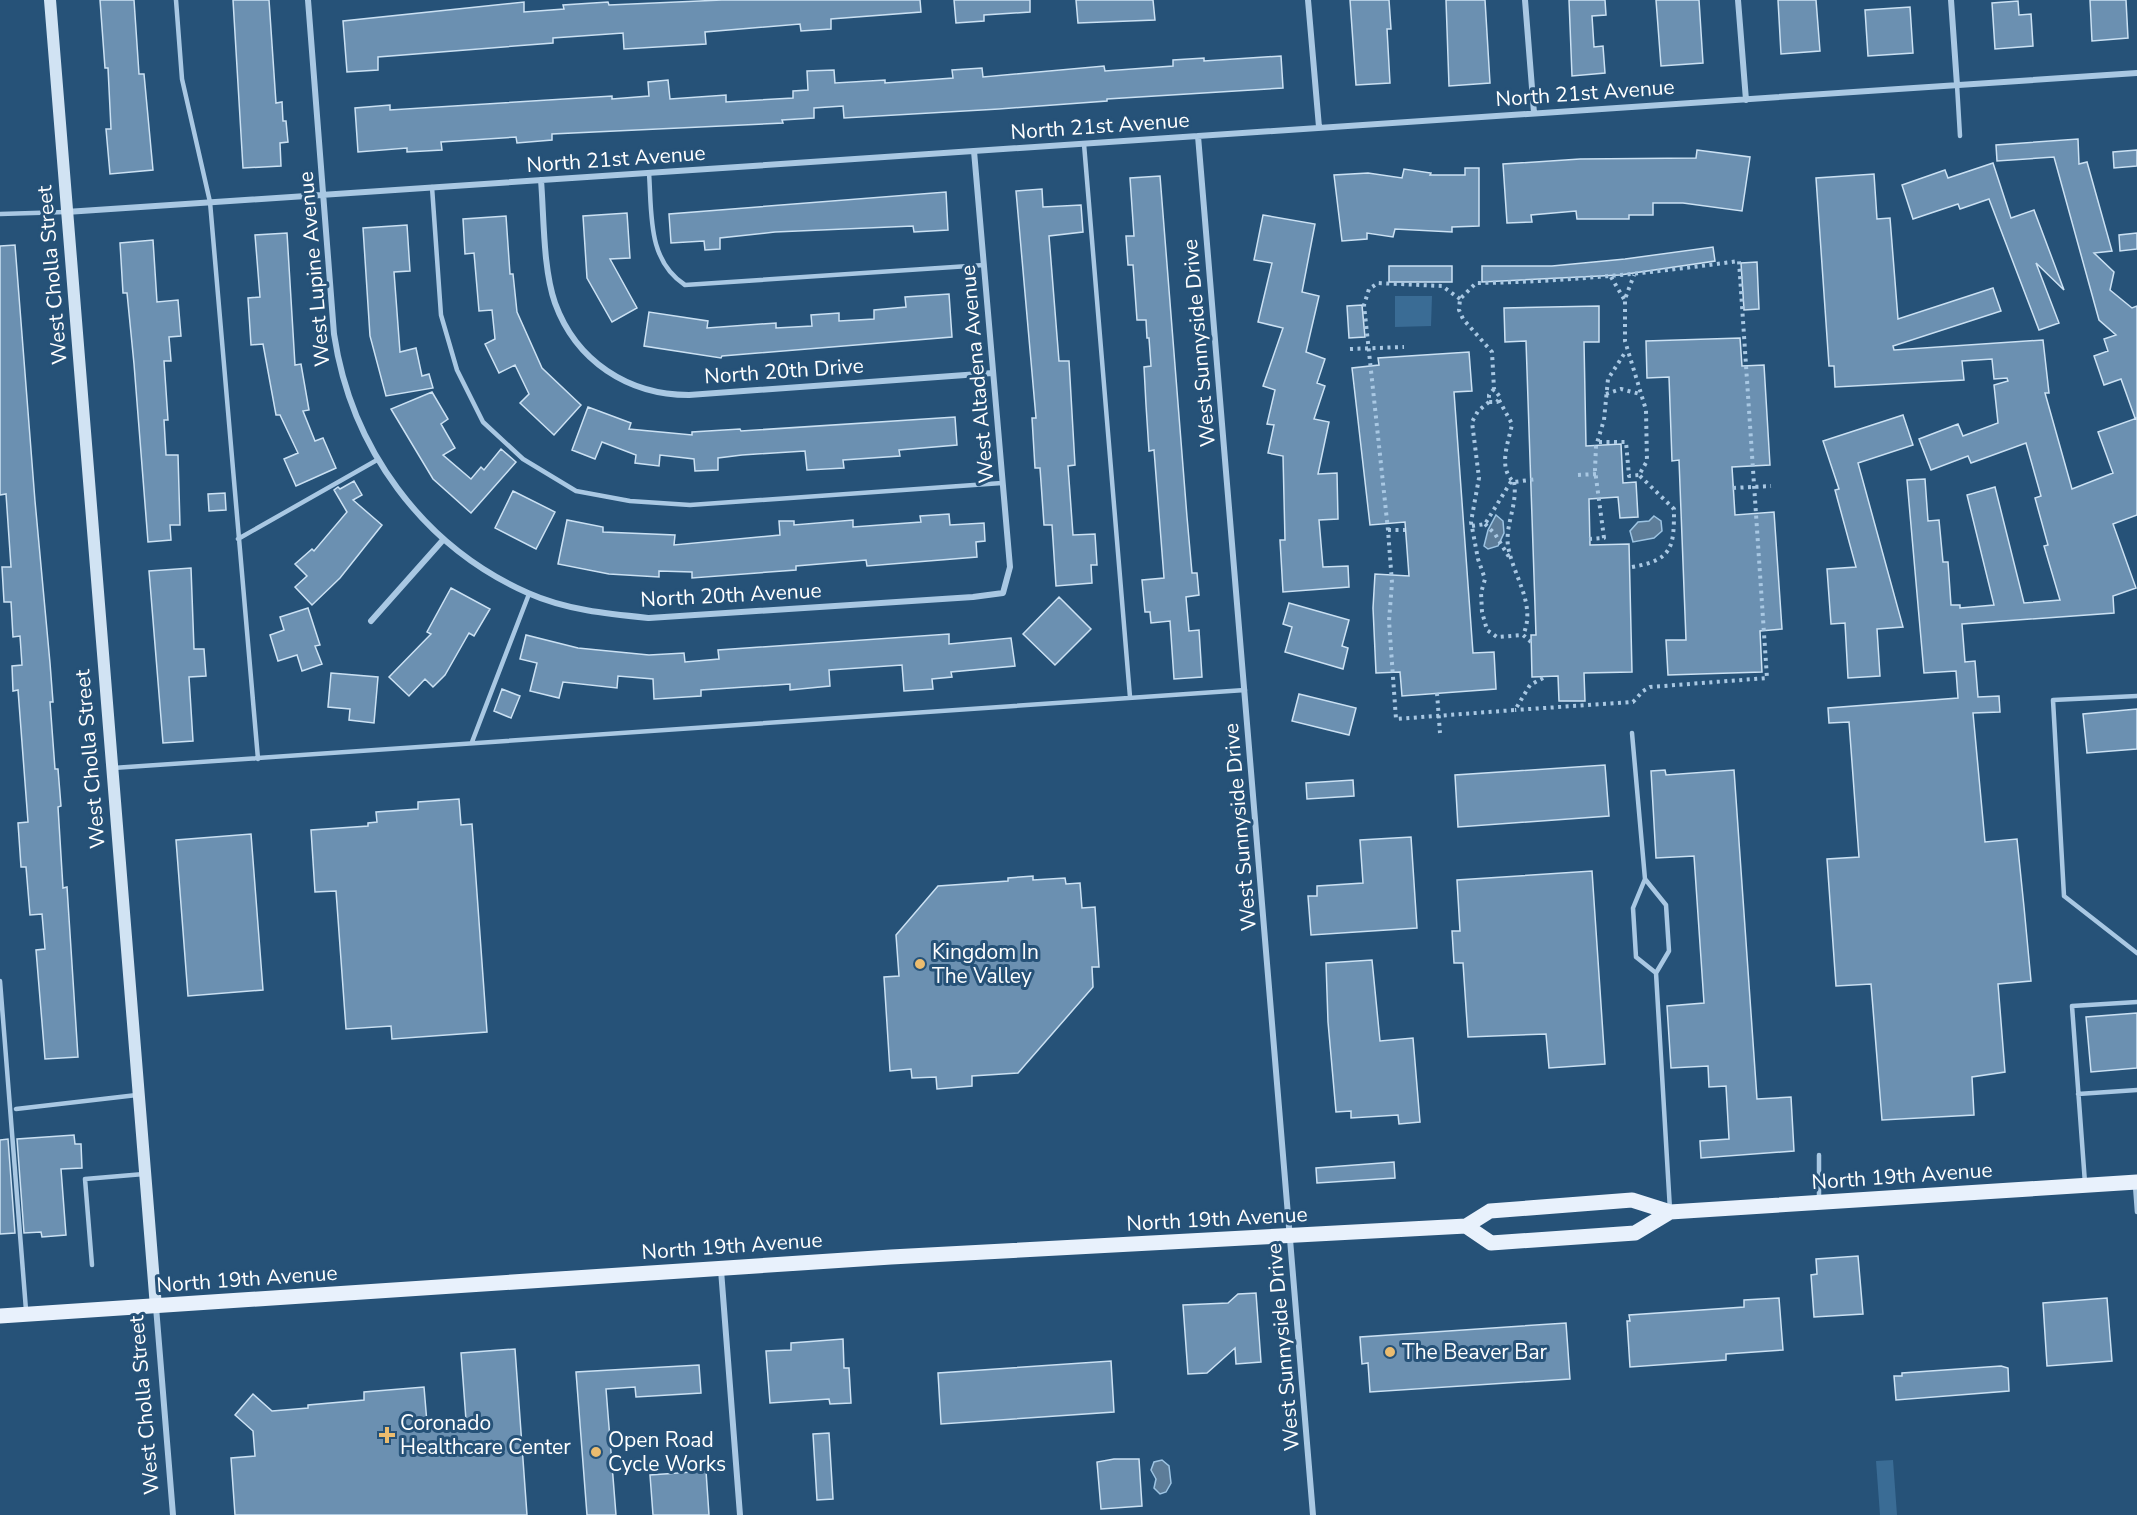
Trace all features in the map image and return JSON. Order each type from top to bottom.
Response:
[{"type":"main road","name":"North 19th Avenue","points":[[0,1316],[720,1268],[1466,1226],[1490,1211],[1632,1200],[1670,1212],[2136,1182]]},
{"type":"main road","name":"North 19th Avenue","points":[[1466,1226],[1491,1243],[1635,1233],[1670,1212]]},
{"type":"street","name":"West Cholla Street","points":[[50,0],[110,768],[173,1515]]},
{"type":"street","name":"West Lupine Avenue","points":[[308,0],[334,334],[339,371],[350,405],[377,460],[402,498],[443,540]]},
{"type":"street","points":[[1308,0],[1319,127]]},
{"type":"street","points":[[1525,0],[1534,113]]},
{"type":"street","points":[[1738,0],[1746,100]]},
{"type":"street","points":[[1951,0],[1957,85]]},
{"type":"street","name":"North 21st Avenue","points":[[66,212],[2137,73]]},
{"type":"street","name":"West Sunnyside Drive","points":[[1198,136],[1313,1515]]},
{"type":"street","name":"West Altadena Avenue","points":[[975,151],[1011,567],[1003,593]]},
{"type":"street","name":"North 20th Drive","points":[[541,180],[549,270],[555,302],[571,333],[587,356],[630,384],[662,395],[993,373]]},
{"type":"street","points":[[372,621],[443,540]]},
{"type":"street","name":"North 20th Avenue","points":[[443,540],[480,568],[529,594],[598,613],[649,618],[973,597],[1003,593]]},
{"type":"street","points":[[720,1268],[740,1515]]},
{"type":"lane","points":[[176,0],[182,79],[210,202],[258,759]]},
{"type":"lane","points":[[1957,85],[1960,136]]},
{"type":"lane","points":[[1084,144],[1130,697]]},
{"type":"lane","points":[[649,173],[656,248],[661,262],[685,285],[984,264]]},
{"type":"lane","points":[[432,187],[441,315],[458,370],[483,422],[523,459],[576,491],[630,501],[690,505],[1002,483]]},
{"type":"lane","points":[[0,214],[66,212]]},
{"type":"lane","points":[[238,539],[377,460]]},
{"type":"lane","points":[[472,742],[529,594]]},
{"type":"lane","points":[[110,768],[1245,690]]},
{"type":"lane","points":[[2137,696],[2053,700],[2064,896],[2137,953]]},
{"type":"lane","points":[[1632,733],[1645,879],[1633,908],[1636,957],[1656,973]]},
{"type":"lane","points":[[1645,879],[1666,905],[1669,951],[1656,973],[1670,1212]]},
{"type":"lane","points":[[0,981],[26,1315]]},
{"type":"lane","points":[[2085,1185],[2072,1006],[2137,1002]]},
{"type":"lane","points":[[2078,1094],[2137,1090]]},
{"type":"lane","points":[[16,1109],[137,1095]]},
{"type":"lane","points":[[1819,1155],[1819,1203]]},
{"type":"lane","points":[[92,1265],[86,1179],[144,1174]]},
{"type":"lane","points":[[2136,1182],[2137,1212]]},
{"type":"path","points":[[1460,299],[1442,286],[1378,284],[1372,286],[1364,305],[1388,530],[1392,583],[1389,621],[1396,719],[1633,702],[1650,687],[1767,678],[1738,261],[1611,278],[1537,283],[1476,283],[1460,299],[1459,310],[1463,319],[1492,352],[1494,389],[1489,395],[1489,402]]},
{"type":"path","points":[[1634,275],[1625,299],[1626,350],[1646,410],[1647,461],[1639,475]]},
{"type":"path","points":[[1611,278],[1625,299]]},
{"type":"path","points":[[1350,349],[1404,347]]},
{"type":"path","points":[[1590,539],[1604,538],[1595,456],[1604,420],[1608,379],[1626,350]]},
{"type":"path","points":[[1494,389],[1499,393],[1499,400],[1512,424],[1506,454],[1506,468],[1513,481],[1515,504],[1508,536],[1511,561]]},
{"type":"path","points":[[1605,393],[1621,389],[1641,394]]},
{"type":"path","points":[[1499,400],[1489,402],[1478,411],[1472,422],[1479,478],[1473,505],[1472,526],[1478,559],[1485,579],[1481,593],[1482,612],[1487,630],[1497,637],[1523,635],[1531,642]]},
{"type":"path","points":[[1598,442],[1626,442],[1629,476],[1639,475],[1674,509],[1674,538],[1665,555],[1632,567]]},
{"type":"path","points":[[1578,476],[1596,474]]},
{"type":"path","points":[[1513,481],[1537,479]]},
{"type":"path","points":[[1472,526],[1485,524],[1513,481]]},
{"type":"path","points":[[1733,488],[1771,486]]},
{"type":"path","points":[[1485,524],[1495,534],[1511,561],[1522,588],[1529,620],[1523,635]]},
{"type":"path","points":[[1388,530],[1405,530]]},
{"type":"path","points":[[1515,710],[1524,691],[1536,680],[1545,677]]},
{"type":"path","points":[[1437,693],[1440,733]]},
{"type":"shaded area","points":[[1395,296],[1432,296],[1431,326],[1395,327]]},
{"type":"shaded area","points":[[1496,515],[1503,521],[1504,533],[1498,546],[1488,549],[1484,546],[1488,530]]},
{"type":"shaded area","points":[[1654,516],[1661,521],[1662,531],[1654,538],[1633,542],[1630,531],[1638,522],[1649,521]]},
{"type":"shaded area","points":[[1162,1460],[1169,1466],[1171,1483],[1166,1492],[1160,1494],[1154,1488],[1156,1479],[1151,1470],[1154,1462]]},
{"type":"shaded area","points":[[1893,1460],[1897,1515],[1880,1515],[1876,1461]]},
{"type":"building","points":[[100,0],[134,0],[139,74],[144,74],[153,170],[110,174],[106,129],[111,129],[108,68],[105,68]]},
{"type":"building","points":[[233,0],[269,0],[276,103],[282,102],[283,121],[286,121],[288,142],[280,143],[281,166],[243,168]]},
{"type":"building","points":[[722,0],[920,0],[921,12],[831,19],[831,29],[801,31],[800,24],[705,32],[706,44],[624,49],[623,33],[553,38],[553,43],[378,57],[378,70],[347,72],[343,21],[524,2],[524,12],[564,9],[563,5],[608,2],[609,5]]},
{"type":"building","points":[[954,0],[1030,0],[1030,12],[984,15],[984,21],[956,23]]},
{"type":"building","points":[[1076,0],[1153,0],[1155,20],[1078,23]]},
{"type":"building","points":[[1350,0],[1389,0],[1391,29],[1387,29],[1390,83],[1356,85]]},
{"type":"building","points":[[1446,0],[1485,0],[1490,83],[1449,86]]},
{"type":"building","points":[[1569,0],[1605,0],[1606,15],[1592,16],[1594,47],[1603,46],[1605,73],[1572,76]]},
{"type":"building","points":[[1656,0],[1699,0],[1703,63],[1661,66]]},
{"type":"building","points":[[1778,0],[1816,0],[1820,51],[1781,54]]},
{"type":"building","points":[[2090,0],[2126,0],[2128,38],[2092,41]]},
{"type":"building","points":[[2018,1],[2019,15],[2031,14],[2033,46],[1995,49],[1992,3]]},
{"type":"building","points":[[1910,7],[1913,53],[1868,56],[1865,10]]},
{"type":"building","points":[[1281,56],[1283,88],[844,118],[843,106],[814,108],[814,118],[782,120],[783,123],[552,134],[552,140],[517,143],[516,137],[441,142],[442,150],[407,152],[407,148],[358,152],[355,108],[390,105],[390,110],[612,96],[612,99],[649,96],[648,82],[668,80],[670,99],[726,95],[726,102],[793,98],[793,91],[808,90],[807,71],[834,70],[835,83],[885,80],[885,83],[953,78],[952,70],[982,68],[983,77],[1104,66],[1105,71],[1173,66],[1173,60],[1204,58],[1204,61]]},
{"type":"building","points":[[2078,139],[2079,164],[2087,162],[2112,251],[2094,253],[2114,272],[2110,290],[2132,308],[2137,306],[2137,418],[2135,418],[2121,379],[2104,385],[2094,356],[2108,351],[2104,339],[2116,335],[2099,320],[2054,157],[1997,161],[1996,145]]},
{"type":"building","points":[[1697,150],[1750,157],[1742,211],[1683,203],[1653,203],[1653,215],[1629,215],[1629,219],[1577,219],[1576,211],[1531,215],[1532,222],[1507,223],[1503,164],[1580,159],[1696,158]]},
{"type":"building","points":[[2137,150],[2137,166],[2114,168],[2113,152]]},
{"type":"building","points":[[1993,163],[2011,218],[2034,210],[2064,290],[2036,263],[2059,323],[2039,330],[1989,199],[1960,209],[1958,204],[1913,219],[1902,185],[1945,170],[1948,178]]},
{"type":"building","points":[[1465,168],[1479,168],[1479,226],[1452,227],[1452,232],[1395,229],[1393,237],[1367,233],[1367,239],[1342,241],[1334,175],[1368,173],[1402,178],[1404,169],[1431,173],[1430,175],[1465,175]]},
{"type":"building","points":[[1874,174],[1877,219],[1890,218],[1898,319],[1993,288],[2001,311],[1893,346],[1894,350],[2043,340],[2049,393],[2045,393],[2072,489],[2113,473],[2098,432],[2137,418],[2137,515],[2113,524],[2136,588],[2113,596],[2114,613],[1962,624],[1965,662],[1975,661],[1978,697],[1999,696],[2000,712],[1973,713],[1985,842],[2017,839],[2031,981],[1998,984],[2005,1072],[1972,1077],[1974,1115],[1882,1120],[1871,984],[1836,986],[1827,859],[1859,857],[1849,722],[1829,723],[1828,708],[1958,698],[1956,671],[1924,673],[1907,480],[1925,479],[1928,521],[1939,520],[1943,562],[1948,562],[1951,605],[1960,605],[1960,608],[1994,605],[1967,495],[1995,487],[2024,603],[2060,600],[2044,546],[2048,545],[2035,498],[2041,496],[2026,443],[1971,463],[1968,456],[1931,470],[1919,439],[1958,424],[1963,436],[1998,423],[1994,385],[2008,381],[2007,378],[1994,379],[1992,359],[1962,361],[1964,380],[1835,387],[1834,366],[1829,366],[1816,178]]},
{"type":"building","points":[[1160,176],[1192,573],[1197,573],[1199,595],[1186,597],[1189,631],[1199,630],[1202,677],[1174,679],[1170,621],[1151,623],[1150,612],[1145,612],[1142,580],[1164,578],[1154,450],[1149,451],[1146,405],[1144,367],[1151,366],[1149,338],[1147,338],[1146,320],[1137,320],[1133,265],[1128,265],[1126,236],[1134,236],[1130,178]]},
{"type":"building","points":[[1042,189],[1043,207],[1081,205],[1083,232],[1049,236],[1059,361],[1069,361],[1075,465],[1068,466],[1073,535],[1095,534],[1097,565],[1091,565],[1092,583],[1056,586],[1052,525],[1044,525],[1040,468],[1035,468],[1032,418],[1036,418],[1016,191]]},
{"type":"building","points":[[946,192],[948,230],[914,232],[913,226],[775,232],[720,238],[720,249],[705,250],[704,241],[671,243],[669,214]]},
{"type":"building","points":[[627,213],[630,258],[610,259],[637,308],[612,322],[587,278],[583,216]]},
{"type":"building","points":[[1263,215],[1315,224],[1302,292],[1319,296],[1306,352],[1325,359],[1317,383],[1325,386],[1314,419],[1329,422],[1318,474],[1337,473],[1338,519],[1319,520],[1323,567],[1348,566],[1349,587],[1283,592],[1280,540],[1285,540],[1283,456],[1268,453],[1274,425],[1267,424],[1275,390],[1263,386],[1283,328],[1258,322],[1272,263],[1254,260]]},
{"type":"building","points":[[506,216],[510,274],[513,274],[517,312],[542,368],[581,405],[554,435],[520,403],[529,394],[515,365],[499,373],[485,344],[495,339],[492,310],[479,311],[474,253],[465,254],[463,219]]},
{"type":"building","points":[[407,225],[410,271],[394,272],[400,352],[416,348],[422,376],[429,374],[433,388],[386,396],[370,336],[363,228]]},
{"type":"building","points":[[287,233],[295,365],[301,364],[309,410],[303,411],[315,441],[323,438],[336,468],[296,486],[284,459],[298,453],[280,415],[276,415],[263,344],[251,345],[248,298],[260,297],[255,235]]},
{"type":"building","points":[[2137,233],[2137,249],[2120,251],[2119,235]]},
{"type":"building","points":[[153,240],[157,302],[178,300],[181,336],[169,337],[171,361],[164,361],[168,420],[164,420],[166,455],[178,455],[180,525],[170,525],[171,540],[148,542],[134,364],[127,293],[123,293],[120,243]]},
{"type":"building","points":[[15,245],[50,663],[53,702],[50,702],[55,769],[58,769],[61,806],[58,807],[63,888],[67,887],[78,1057],[45,1059],[36,950],[45,949],[42,914],[30,915],[26,867],[21,867],[18,823],[28,822],[18,690],[13,691],[12,666],[22,665],[20,636],[13,637],[11,602],[4,602],[2,567],[11,567],[6,494],[0,495],[0,246]]},
{"type":"building","points":[[1713,247],[1715,261],[1620,275],[1482,282],[1482,266],[1552,266]]},
{"type":"building","points":[[1757,262],[1759,309],[1744,310],[1741,263]]},
{"type":"building","points":[[1389,266],[1452,266],[1452,282],[1389,282]]},
{"type":"building","points":[[949,294],[952,337],[722,356],[721,358],[644,346],[649,312],[708,321],[707,328],[776,323],[776,328],[812,326],[811,315],[839,313],[839,321],[874,319],[874,310],[906,307],[905,297]]},
{"type":"building","points":[[1362,305],[1365,337],[1349,338],[1347,306]]},
{"type":"building","points":[[1599,306],[1599,342],[1584,342],[1586,446],[1621,444],[1623,483],[1636,482],[1638,517],[1620,518],[1618,497],[1589,499],[1590,545],[1629,544],[1632,672],[1584,673],[1585,701],[1559,701],[1558,676],[1532,677],[1531,635],[1536,635],[1526,341],[1505,342],[1504,308]]},
{"type":"building","points":[[1740,338],[1742,366],[1764,365],[1770,465],[1732,467],[1735,515],[1774,512],[1782,629],[1760,631],[1762,672],[1668,675],[1666,640],[1686,640],[1679,460],[1672,461],[1669,377],[1647,378],[1646,341]]},
{"type":"building","points":[[1469,352],[1472,391],[1454,392],[1473,653],[1494,652],[1496,689],[1402,696],[1400,672],[1376,673],[1373,608],[1375,574],[1409,576],[1405,522],[1370,525],[1352,368],[1379,365],[1378,358]]},
{"type":"building","points":[[432,392],[448,419],[441,424],[455,448],[443,455],[471,479],[481,467],[484,470],[501,449],[516,462],[471,513],[433,479],[391,409]]},
{"type":"building","points":[[588,407],[631,423],[629,429],[692,435],[692,432],[955,417],[957,445],[899,450],[900,456],[843,460],[844,468],[807,470],[805,451],[718,458],[718,470],[695,471],[694,459],[660,455],[659,466],[635,463],[636,455],[602,442],[595,459],[572,450]]},
{"type":"building","points":[[1903,415],[1913,445],[1858,463],[1903,627],[1877,629],[1880,676],[1848,678],[1845,623],[1831,624],[1827,569],[1856,567],[1835,490],[1839,489],[1823,441]]},
{"type":"building","points":[[354,481],[362,495],[353,500],[382,525],[340,578],[312,605],[295,587],[307,576],[295,564],[312,549],[314,551],[347,512],[334,490]]},
{"type":"building","points":[[513,491],[555,512],[536,549],[495,528]]},
{"type":"building","points":[[225,493],[226,510],[209,511],[208,494]]},
{"type":"building","points":[[949,514],[950,525],[984,523],[985,541],[976,542],[977,557],[867,566],[866,560],[796,566],[796,570],[692,578],[692,572],[659,571],[659,577],[609,574],[558,564],[567,520],[603,527],[603,532],[675,535],[674,545],[780,535],[779,521],[794,521],[794,525],[853,520],[853,527],[921,522],[920,516]]},
{"type":"building","points":[[191,568],[194,649],[204,649],[206,676],[189,677],[193,741],[163,743],[149,571]]},
{"type":"building","points":[[451,588],[490,609],[474,636],[469,633],[445,675],[433,687],[425,679],[409,696],[389,677],[431,634],[427,632]]},
{"type":"building","points":[[1059,597],[1091,629],[1055,665],[1023,634]]},
{"type":"building","points":[[1289,603],[1349,620],[1342,646],[1348,648],[1343,669],[1285,652],[1292,627],[1283,624]]},
{"type":"building","points":[[308,608],[320,645],[315,646],[322,664],[302,671],[297,655],[278,661],[270,635],[284,630],[280,617]]},
{"type":"building","points":[[949,634],[949,644],[1011,638],[1015,666],[951,672],[952,677],[932,679],[933,689],[904,691],[902,665],[829,670],[830,686],[790,690],[790,684],[701,690],[701,696],[654,699],[653,679],[618,676],[617,688],[563,682],[559,698],[530,691],[537,663],[520,659],[526,635],[578,648],[649,655],[684,653],[685,662],[719,659],[718,650]]},
{"type":"building","points":[[331,673],[378,677],[374,723],[349,720],[350,709],[328,707]]},
{"type":"building","points":[[502,689],[520,696],[511,718],[494,711]]},
{"type":"building","points":[[1299,694],[1356,708],[1349,735],[1292,721]]},
{"type":"building","points":[[2137,709],[2137,749],[2087,753],[2083,714]]},
{"type":"building","points":[[1605,765],[1609,816],[1458,827],[1455,775]]},
{"type":"building","points":[[1665,770],[1666,775],[1734,770],[1757,1099],[1791,1097],[1794,1151],[1701,1158],[1700,1141],[1729,1139],[1726,1086],[1709,1087],[1708,1066],[1671,1068],[1667,1006],[1704,1003],[1694,856],[1656,858],[1651,771]]},
{"type":"building","points":[[1353,780],[1354,796],[1307,799],[1306,783]]},
{"type":"building","points":[[459,799],[461,825],[472,824],[487,1032],[392,1039],[391,1026],[346,1029],[336,891],[315,892],[311,830],[368,826],[368,823],[377,822],[376,812],[418,809],[418,802]]},
{"type":"building","points":[[251,834],[263,990],[188,996],[176,840]]},
{"type":"building","points":[[1411,837],[1417,928],[1311,935],[1308,896],[1317,896],[1317,886],[1363,883],[1360,840]]},
{"type":"building","points":[[1592,871],[1605,1064],[1549,1068],[1546,1034],[1468,1037],[1463,963],[1454,963],[1452,931],[1460,931],[1457,880]]},
{"type":"building","points":[[1033,876],[1033,880],[1065,878],[1066,884],[1080,883],[1082,908],[1095,907],[1099,967],[1092,967],[1093,987],[1018,1073],[972,1076],[972,1086],[937,1089],[936,1077],[912,1078],[911,1069],[890,1071],[884,977],[899,976],[896,935],[938,886],[1008,881],[1008,878]]},
{"type":"building","points":[[1372,960],[1380,1041],[1413,1038],[1420,1122],[1399,1124],[1398,1115],[1351,1118],[1351,1111],[1336,1112],[1328,1022],[1326,963]]},
{"type":"building","points":[[2137,1013],[2137,1068],[2091,1072],[2086,1017]]},
{"type":"building","points":[[74,1135],[75,1144],[81,1144],[82,1168],[61,1169],[66,1235],[42,1237],[41,1232],[24,1233],[17,1139]]},
{"type":"building","points":[[8,1139],[15,1233],[0,1234],[0,1140]]},
{"type":"building","points":[[1394,1162],[1395,1178],[1317,1183],[1316,1168]]},
{"type":"building","points":[[1858,1256],[1863,1314],[1814,1317],[1811,1275],[1817,1274],[1816,1259]]},
{"type":"building","points":[[1256,1293],[1261,1362],[1236,1364],[1235,1348],[1207,1373],[1188,1374],[1183,1305],[1228,1303],[1238,1294]]},
{"type":"building","points":[[1779,1298],[1783,1350],[1726,1354],[1726,1360],[1630,1367],[1627,1321],[1630,1321],[1629,1315],[1744,1307],[1744,1300]]},
{"type":"building","points":[[2107,1298],[2112,1361],[2047,1366],[2043,1303]]},
{"type":"building","points":[[1566,1323],[1570,1379],[1370,1392],[1368,1363],[1362,1364],[1360,1337]]},
{"type":"building","points":[[843,1339],[844,1368],[849,1368],[851,1403],[830,1404],[829,1399],[770,1403],[766,1351],[791,1350],[791,1343]]},
{"type":"building","name":"Coronado Healthcare Center","points":[[515,1349],[527,1515],[235,1515],[231,1458],[255,1456],[253,1431],[235,1415],[253,1394],[272,1411],[364,1400],[364,1392],[424,1387],[427,1423],[466,1420],[461,1353]]},
{"type":"building","points":[[1111,1361],[1114,1412],[941,1424],[938,1373]]},
{"type":"building","name":"Open Road Cycle Works","points":[[699,1365],[701,1393],[636,1397],[635,1387],[606,1389],[616,1515],[587,1515],[576,1372]]},
{"type":"building","points":[[2001,1366],[2008,1368],[2009,1391],[1896,1400],[1894,1376],[1902,1376],[1902,1373]]},
{"type":"building","points":[[829,1433],[833,1499],[817,1500],[813,1434]]},
{"type":"building","points":[[1139,1459],[1142,1506],[1101,1509],[1097,1462]]},
{"type":"building","points":[[706,1471],[709,1515],[653,1515],[650,1475]]},
{"type":"place","name":"Kingdom In The Valley","points":[[920,964]]},
{"type":"place","name":"The Beaver Bar","points":[[1390,1352]]},
{"type":"place","name":"Coronado Healthcare Center","points":[[387,1435]]},
{"type":"place","name":"Open Road Cycle Works","points":[[596,1452]]}]
